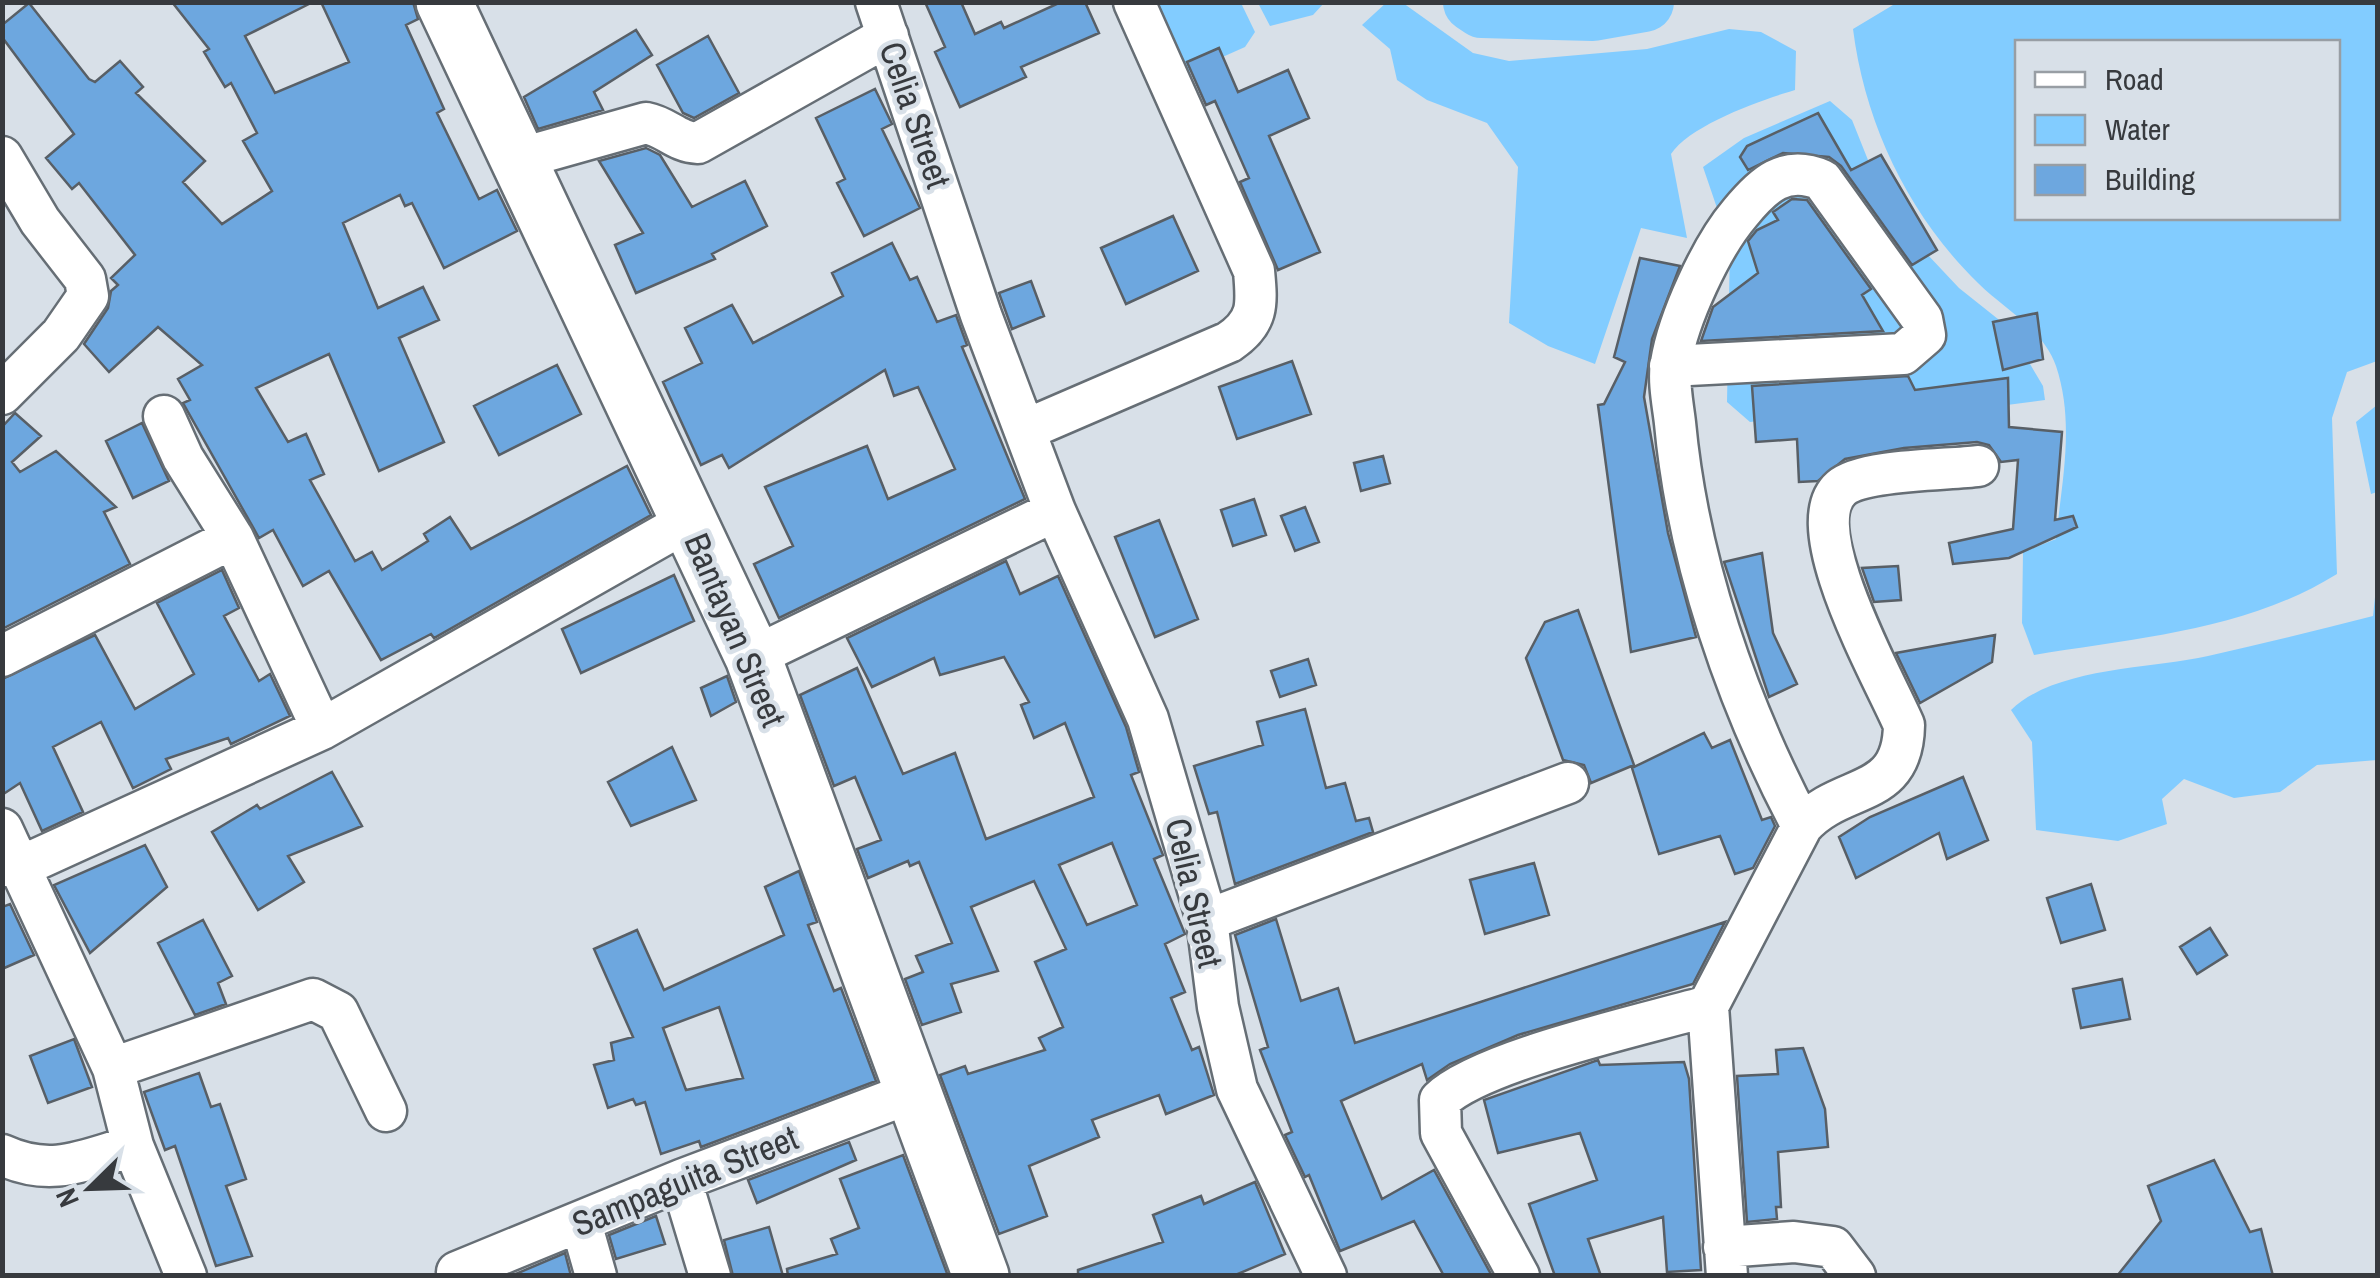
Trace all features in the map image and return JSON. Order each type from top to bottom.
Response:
[{"type":"main road","name":"Bantayan Street","points":[[444,2],[753,657],[981,1276]]},
{"type":"street","points":[[1025,430],[1230,342],[1247,330],[1258,309],[1254,271],[1134,2]]},
{"type":"street","points":[[518,159],[646,122],[661,126],[680,142],[698,143],[882,19]]},
{"type":"street","name":"Celia Street","points":[[882,19],[981,316],[1055,510],[1148,719],[1208,920],[1218,1007],[1237,1090],[1326,1276]]},
{"type":"street","points":[[2,157],[40,221],[86,279],[88,296],[62,335],[2,394]]},
{"type":"street","points":[[1670,366],[1903,354],[1925,335],[1922,319],[1822,180],[1806,173],[1785,175],[1762,186],[1732,221],[1685,312],[1670,366],[1679,468],[1710,595],[1770,766],[1802,826]]},
{"type":"street","points":[[164,416],[183,458],[233,538],[322,729]]},
{"type":"street","points":[[1855,1276],[1833,1248],[1794,1242],[1725,1261],[1708,1006],[1802,826],[1821,809],[1896,770],[1904,752],[1904,725],[1832,562],[1828,524],[1831,502],[1842,487],[1864,478],[1978,466]]},
{"type":"street","points":[[753,657],[1055,510]]},
{"type":"street","points":[[12,866],[322,729],[688,521]]},
{"type":"street","points":[[2,656],[233,538]]},
{"type":"street","points":[[1208,920],[1568,784]]},
{"type":"street","points":[[2,829],[12,866],[113,1068],[133,1146],[186,1276]]},
{"type":"street","points":[[113,1068],[313,999],[338,1012],[386,1112]]},
{"type":"street","points":[[1511,1273],[1441,1133],[1440,1100],[1458,1083],[1494,1069],[1708,1006]]},
{"type":"street","name":"Sampaguita Street","points":[[457,1272],[681,1180],[913,1092]]},
{"type":"street","points":[[2,1156],[30,1168],[58,1167],[133,1146]]},
{"type":"street","points":[[681,1180],[710,1276]]},
{"type":"street","points":[[581,1223],[596,1276]]},
{"type":"water","points":[[1387,2],[1403,3],[1473,53],[1509,61],[1647,49],[1729,29],[1761,32],[1796,51],[1795,90],[1710,124],[1680,143],[1671,154],[1687,238],[1641,228],[1595,364],[1548,346],[1509,323],[1518,167],[1487,123],[1427,100],[1397,80],[1390,49],[1362,25]]},
{"type":"water","points":[[1898,2],[2377,3],[2377,361],[2347,372],[2332,418],[2337,574],[2302,593],[2229,620],[2152,637],[2034,655],[2022,623],[2023,552],[2056,539],[2066,430],[2056,366],[2032,330],[1953,257],[1911,198],[1880,133],[1853,29]]},
{"type":"water","points":[[1151,3],[1241,3],[1255,32],[1245,47],[1182,75]]},
{"type":"water","points":[[1258,3],[1324,3],[1313,15],[1270,26]]},
{"type":"water","points":[[1830,101],[1852,120],[1882,195],[1911,237],[1959,288],[2008,327],[2043,386],[2045,400],[2007,405],[1951,398],[1750,422],[1727,402],[1730,246],[1703,167],[1744,138]]},
{"type":"water","points":[[2377,405],[2377,492],[2371,494],[2356,422]]},
{"type":"water","points":[[2375,597],[2377,760],[2317,765],[2280,792],[2234,798],[2184,779],[2162,799],[2167,824],[2118,841],[2036,830],[2032,742],[2011,710],[2030,696],[2078,677],[2208,656],[2373,616]]},
{"type":"building","points":[[172,2],[313,2],[245,36],[275,93],[349,62],[321,2],[413,2],[418,19],[406,25],[444,109],[437,113],[479,199],[497,190],[517,231],[444,268],[412,203],[405,206],[400,195],[343,223],[378,308],[423,287],[439,320],[399,338],[444,442],[379,471],[329,354],[256,388],[288,442],[306,434],[324,474],[310,480],[355,561],[372,552],[382,570],[428,541],[424,534],[450,517],[471,549],[627,466],[651,515],[434,638],[431,634],[381,660],[329,571],[303,586],[273,530],[259,538],[183,403],[190,400],[178,379],[202,365],[158,327],[109,372],[84,344],[108,308],[111,291],[118,285],[111,278],[135,255],[79,183],[72,189],[46,158],[74,134],[2,37],[2,25],[29,3],[89,79],[95,82],[120,61],[143,87],[136,93],[205,161],[183,182],[222,224],[272,191],[243,141],[257,133],[231,83],[225,87],[204,52],[209,49]]},
{"type":"building","points":[[925,2],[961,2],[975,34],[1001,22],[1004,28],[1061,2],[1085,2],[1099,33],[1021,67],[1026,77],[960,107],[935,52],[945,47]]},
{"type":"building","points":[[636,30],[652,55],[594,92],[603,110],[538,129],[524,97]]},
{"type":"building","points":[[708,36],[739,93],[694,118],[683,113],[657,65]]},
{"type":"building","points":[[1219,48],[1238,92],[1288,70],[1309,118],[1269,136],[1320,252],[1278,270],[1240,182],[1249,178],[1215,101],[1206,105],[1187,62]]},
{"type":"building","points":[[875,89],[892,124],[882,129],[920,208],[864,236],[837,183],[845,179],[816,118]]},
{"type":"building","points":[[1818,113],[1851,170],[1881,155],[1937,250],[1912,265],[1841,166],[1829,157],[1783,153],[1748,170],[1740,157],[1747,146]]},
{"type":"building","points":[[646,148],[660,155],[692,207],[745,181],[767,226],[712,254],[715,259],[636,293],[615,245],[643,233],[599,161]]},
{"type":"building","points":[[1792,199],[1807,200],[1871,289],[1862,295],[1883,331],[1701,341],[1713,307],[1758,273],[1748,241],[1757,230],[1778,220],[1773,212]]},
{"type":"building","points":[[1173,216],[1198,271],[1126,304],[1101,248]]},
{"type":"building","points":[[892,243],[910,280],[917,277],[937,322],[956,315],[967,345],[962,347],[1025,499],[779,618],[754,564],[793,546],[765,487],[867,446],[888,499],[955,469],[918,387],[894,396],[885,370],[729,468],[722,455],[701,465],[663,382],[702,363],[685,328],[732,305],[753,343],[843,296],[832,273]]},
{"type":"building","points":[[1640,258],[1680,266],[1652,339],[1644,397],[1668,533],[1696,637],[1631,652],[1598,405],[1604,404],[1625,362],[1614,357]]},
{"type":"building","points":[[1031,281],[1044,316],[1012,329],[999,293]]},
{"type":"building","points":[[2037,313],[2043,359],[2003,370],[1993,322]]},
{"type":"building","points":[[1292,361],[1311,414],[1237,439],[1219,387]]},
{"type":"building","points":[[557,365],[581,414],[499,455],[474,406]]},
{"type":"building","points":[[1908,376],[1915,390],[2008,378],[2009,427],[2062,432],[2055,520],[2073,516],[2077,527],[2009,558],[1953,564],[1949,543],[2013,529],[2018,460],[2001,462],[1989,445],[1977,442],[1904,448],[1845,459],[1818,481],[1799,482],[1797,439],[1756,442],[1752,386]]},
{"type":"building","points":[[15,413],[41,436],[12,462],[20,472],[56,451],[116,507],[104,512],[130,564],[2,629],[2,427]]},
{"type":"building","points":[[142,423],[169,481],[133,498],[106,441]]},
{"type":"building","points":[[1383,456],[1390,483],[1361,491],[1354,463]]},
{"type":"building","points":[[1254,499],[1266,535],[1233,546],[1221,510]]},
{"type":"building","points":[[1305,507],[1319,542],[1295,551],[1281,516]]},
{"type":"building","points":[[1159,520],[1198,619],[1155,637],[1115,537]]},
{"type":"building","points":[[1762,553],[1773,633],[1797,684],[1769,697],[1724,562]]},
{"type":"building","points":[[1006,561],[1020,594],[1058,576],[1126,727],[1139,772],[1131,775],[1163,855],[1154,859],[1185,934],[1165,944],[1185,992],[1171,998],[1192,1050],[1199,1047],[1214,1095],[1166,1114],[1159,1095],[1092,1120],[1099,1137],[1029,1166],[1047,1216],[999,1234],[940,1075],[965,1066],[968,1074],[1045,1050],[1039,1038],[1063,1027],[1035,962],[1066,949],[1034,881],[971,907],[998,971],[951,984],[961,1012],[922,1025],[905,979],[923,972],[916,956],[952,943],[919,862],[910,866],[908,861],[868,878],[857,849],[881,840],[855,777],[834,786],[800,695],[857,668],[903,774],[955,753],[986,839],[1094,797],[1065,723],[1034,738],[1021,705],[1029,702],[1004,657],[940,675],[934,658],[872,687],[847,638]],"holes":[[[1112,843],[1137,905],[1087,925],[1059,865]]]},
{"type":"building","points":[[1898,566],[1901,600],[1874,602],[1862,568]]},
{"type":"building","points":[[222,570],[239,608],[224,616],[259,681],[270,674],[290,716],[231,744],[228,738],[166,759],[171,769],[133,788],[101,722],[53,747],[83,812],[42,831],[20,783],[2,795],[2,679],[95,635],[135,709],[194,674],[157,603]]},
{"type":"building","points":[[674,575],[694,621],[581,673],[562,629]]},
{"type":"building","points":[[1578,610],[1634,765],[1591,783],[1584,765],[1563,760],[1526,658],[1545,622]]},
{"type":"building","points":[[1995,635],[1992,662],[1920,703],[1896,653]]},
{"type":"building","points":[[1308,659],[1316,685],[1280,697],[1271,671]]},
{"type":"building","points":[[727,676],[736,702],[711,716],[701,688]]},
{"type":"building","points":[[1305,709],[1326,788],[1345,783],[1356,821],[1369,818],[1373,832],[1235,884],[1217,812],[1209,814],[1194,766],[1263,745],[1257,722]]},
{"type":"building","points":[[1704,733],[1712,748],[1730,740],[1762,820],[1771,817],[1775,826],[1753,868],[1735,874],[1720,836],[1659,854],[1632,768]]},
{"type":"building","points":[[672,747],[696,800],[631,826],[608,782]]},
{"type":"building","points":[[332,772],[362,826],[288,856],[304,882],[258,910],[212,832],[257,805],[260,809]]},
{"type":"building","points":[[1963,777],[1988,840],[1947,859],[1939,833],[1856,878],[1839,837],[1870,817]]},
{"type":"building","points":[[145,845],[167,887],[90,953],[54,885]]},
{"type":"building","points":[[1534,863],[1549,915],[1485,934],[1470,880]]},
{"type":"building","points":[[799,871],[817,922],[808,925],[834,991],[841,988],[876,1081],[701,1147],[699,1141],[661,1154],[645,1102],[636,1105],[633,1099],[608,1108],[594,1065],[614,1060],[611,1043],[633,1037],[594,949],[637,930],[664,990],[784,935],[765,887]],"holes":[[[719,1007],[743,1078],[686,1090],[663,1028]]]},
{"type":"building","points":[[2091,884],[2105,930],[2061,943],[2047,898]]},
{"type":"building","points":[[10,904],[34,955],[2,969],[2,907]]},
{"type":"building","points":[[1276,919],[1301,1001],[1338,988],[1355,1043],[1725,922],[1693,984],[1518,1035],[1450,1064],[1427,1080],[1422,1064],[1341,1101],[1382,1199],[1434,1170],[1492,1276],[1444,1276],[1414,1221],[1340,1251],[1309,1175],[1305,1177],[1285,1135],[1292,1132],[1260,1050],[1268,1047],[1235,935]]},
{"type":"building","points":[[203,920],[232,976],[218,983],[226,1004],[195,1015],[158,943]]},
{"type":"building","points":[[2210,928],[2227,955],[2197,974],[2180,947]]},
{"type":"building","points":[[2122,979],[2130,1019],[2081,1028],[2073,989]]},
{"type":"building","points":[[74,1039],[92,1087],[48,1103],[30,1056]]},
{"type":"building","points":[[1803,1048],[1825,1109],[1828,1147],[1778,1152],[1781,1207],[1776,1207],[1777,1219],[1747,1222],[1737,1076],[1778,1074],[1776,1050]]},
{"type":"building","points":[[1598,1060],[1600,1065],[1684,1062],[1689,1079],[1701,1270],[1667,1272],[1663,1217],[1588,1239],[1601,1276],[1555,1276],[1529,1204],[1597,1180],[1580,1133],[1498,1153],[1484,1100]]},
{"type":"building","points":[[199,1073],[211,1107],[220,1104],[246,1179],[226,1186],[252,1256],[216,1266],[175,1146],[165,1150],[144,1092]]},
{"type":"building","points":[[849,1142],[856,1160],[757,1203],[748,1180]]},
{"type":"building","points":[[903,1155],[948,1276],[788,1276],[787,1269],[837,1254],[831,1239],[859,1228],[840,1179]]},
{"type":"building","points":[[2214,1160],[2250,1232],[2261,1229],[2273,1276],[2117,1276],[2161,1221],[2148,1186]]},
{"type":"building","points":[[1255,1182],[1285,1254],[1233,1276],[1078,1276],[1078,1270],[1163,1242],[1153,1215],[1201,1196],[1204,1204]]},
{"type":"building","points":[[656,1216],[665,1244],[616,1259],[609,1235]]},
{"type":"building","points":[[769,1227],[783,1276],[733,1276],[724,1240]]},
{"type":"building","points":[[565,1253],[571,1276],[511,1276]]},
{"type":"waterway","points":[[1473,2],[1482,8],[1593,11],[1644,2]]}]
